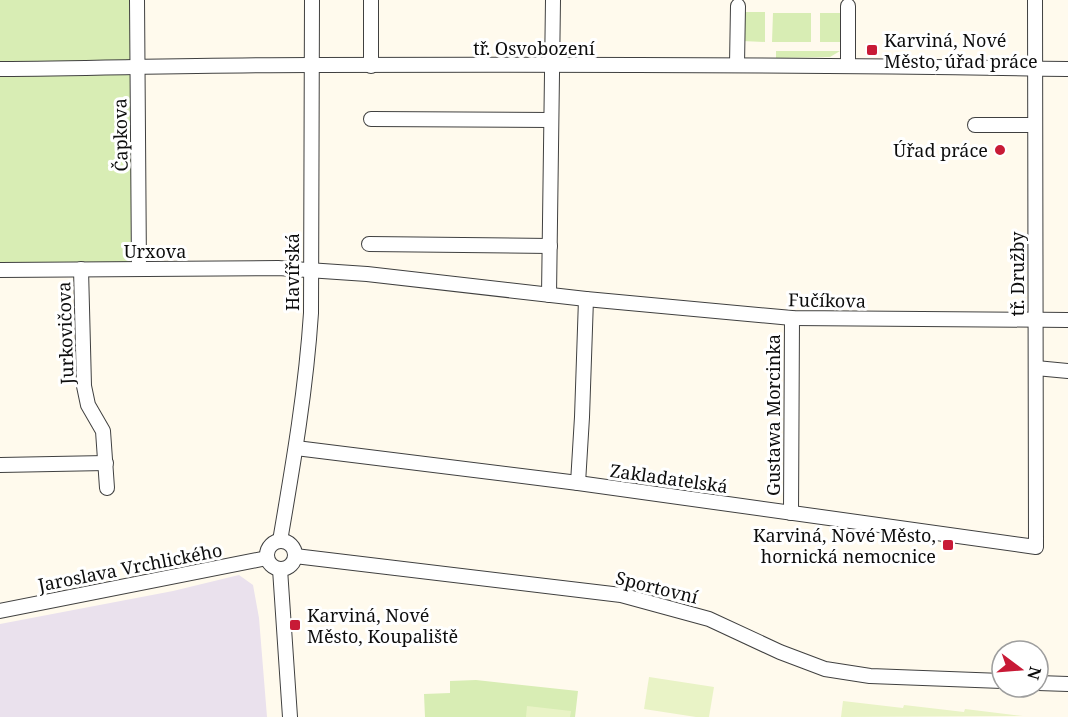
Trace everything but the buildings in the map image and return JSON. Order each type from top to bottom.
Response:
[{"type":"street","name":"Čapkova","points":[[137,0],[139,269]]},
{"type":"street","name":"Havířská","points":[[280,542],[308,363],[312,0]]},
{"type":"street","points":[[371,0],[371,66]]},
{"type":"street","points":[[549,295],[553,0]]},
{"type":"street","name":"tř. Družby","points":[[1035,0],[1036,547]]},
{"type":"street","points":[[737,64],[738,6]]},
{"type":"street","points":[[848,6],[848,66]]},
{"type":"street","name":"tř. Osvobození","points":[[0,69],[312,65],[737,64],[1068,69]]},
{"type":"street","points":[[371,119],[551,120]]},
{"type":"street","points":[[975,125],[1035,125]]},
{"type":"street","points":[[369,244],[550,246]]},
{"type":"street","name":"Urxova","points":[[0,270],[278,268],[310,271]]},
{"type":"street","name":"Jurkovičova","points":[[81,269],[84,386],[88,405],[104,431],[107,488]]},
{"type":"street","name":"Fučíkova","points":[[310,271],[367,274],[586,299],[792,318],[1068,320]]},
{"type":"street","points":[[578,483],[586,299]]},
{"type":"street","name":"Gustawa Morcinka","points":[[791,513],[792,318]]},
{"type":"street","points":[[1036,368],[1068,371]]},
{"type":"street","name":"Zakladatelská","points":[[296,448],[578,483],[1036,547]]},
{"type":"street","points":[[0,465],[106,463]]},
{"type":"street","points":[[284,542],[292,547],[295,556],[291,564],[280,569],[272,565],[267,558],[269,549],[284,542]]},
{"type":"street","name":"Sportovní","points":[[295,556],[621,594],[709,619],[780,652],[825,669],[870,676],[990,681]]},
{"type":"street","name":"Jaroslava Vrchlického","points":[[0,611],[267,558]]},
{"type":"street","points":[[280,569],[290,717]]},
{"type":"street","points":[[1050,683],[1068,684]]},
{"type":"shaded area","points":[[239,575],[253,585],[259,618],[267,717],[0,717],[0,624],[173,591]]},
{"type":"green space","points":[[0,0],[130,0],[134,264],[0,265]]},
{"type":"green space","points":[[743,12],[765,12],[765,42],[742,41]]},
{"type":"green space","points":[[773,13],[811,13],[811,42],[772,42]]},
{"type":"green space","points":[[820,13],[843,13],[843,42],[820,42]]},
{"type":"green space","points":[[776,51],[840,51],[830,57],[776,58]]},
{"type":"green space","points":[[649,677],[714,687],[709,717],[644,709]]},
{"type":"green space","points":[[476,680],[578,691],[575,717],[425,717],[424,694],[450,693],[450,681]]},
{"type":"green space","points":[[843,701],[964,712],[965,709],[1023,716],[841,717]]},
{"type":"green space","points":[[527,706],[571,711],[570,717],[526,717]]},
{"type":"place","name":"Karviná, Nové Město, úřad práce","points":[[872,50]]},
{"type":"place","name":"Úřad práce","points":[[1000,150]]},
{"type":"place","name":"Karviná, Nové Město, hornická nemocnice","points":[[948,545]]},
{"type":"place","name":"Karviná, Nové Město, Koupaliště","points":[[295,625]]}]
